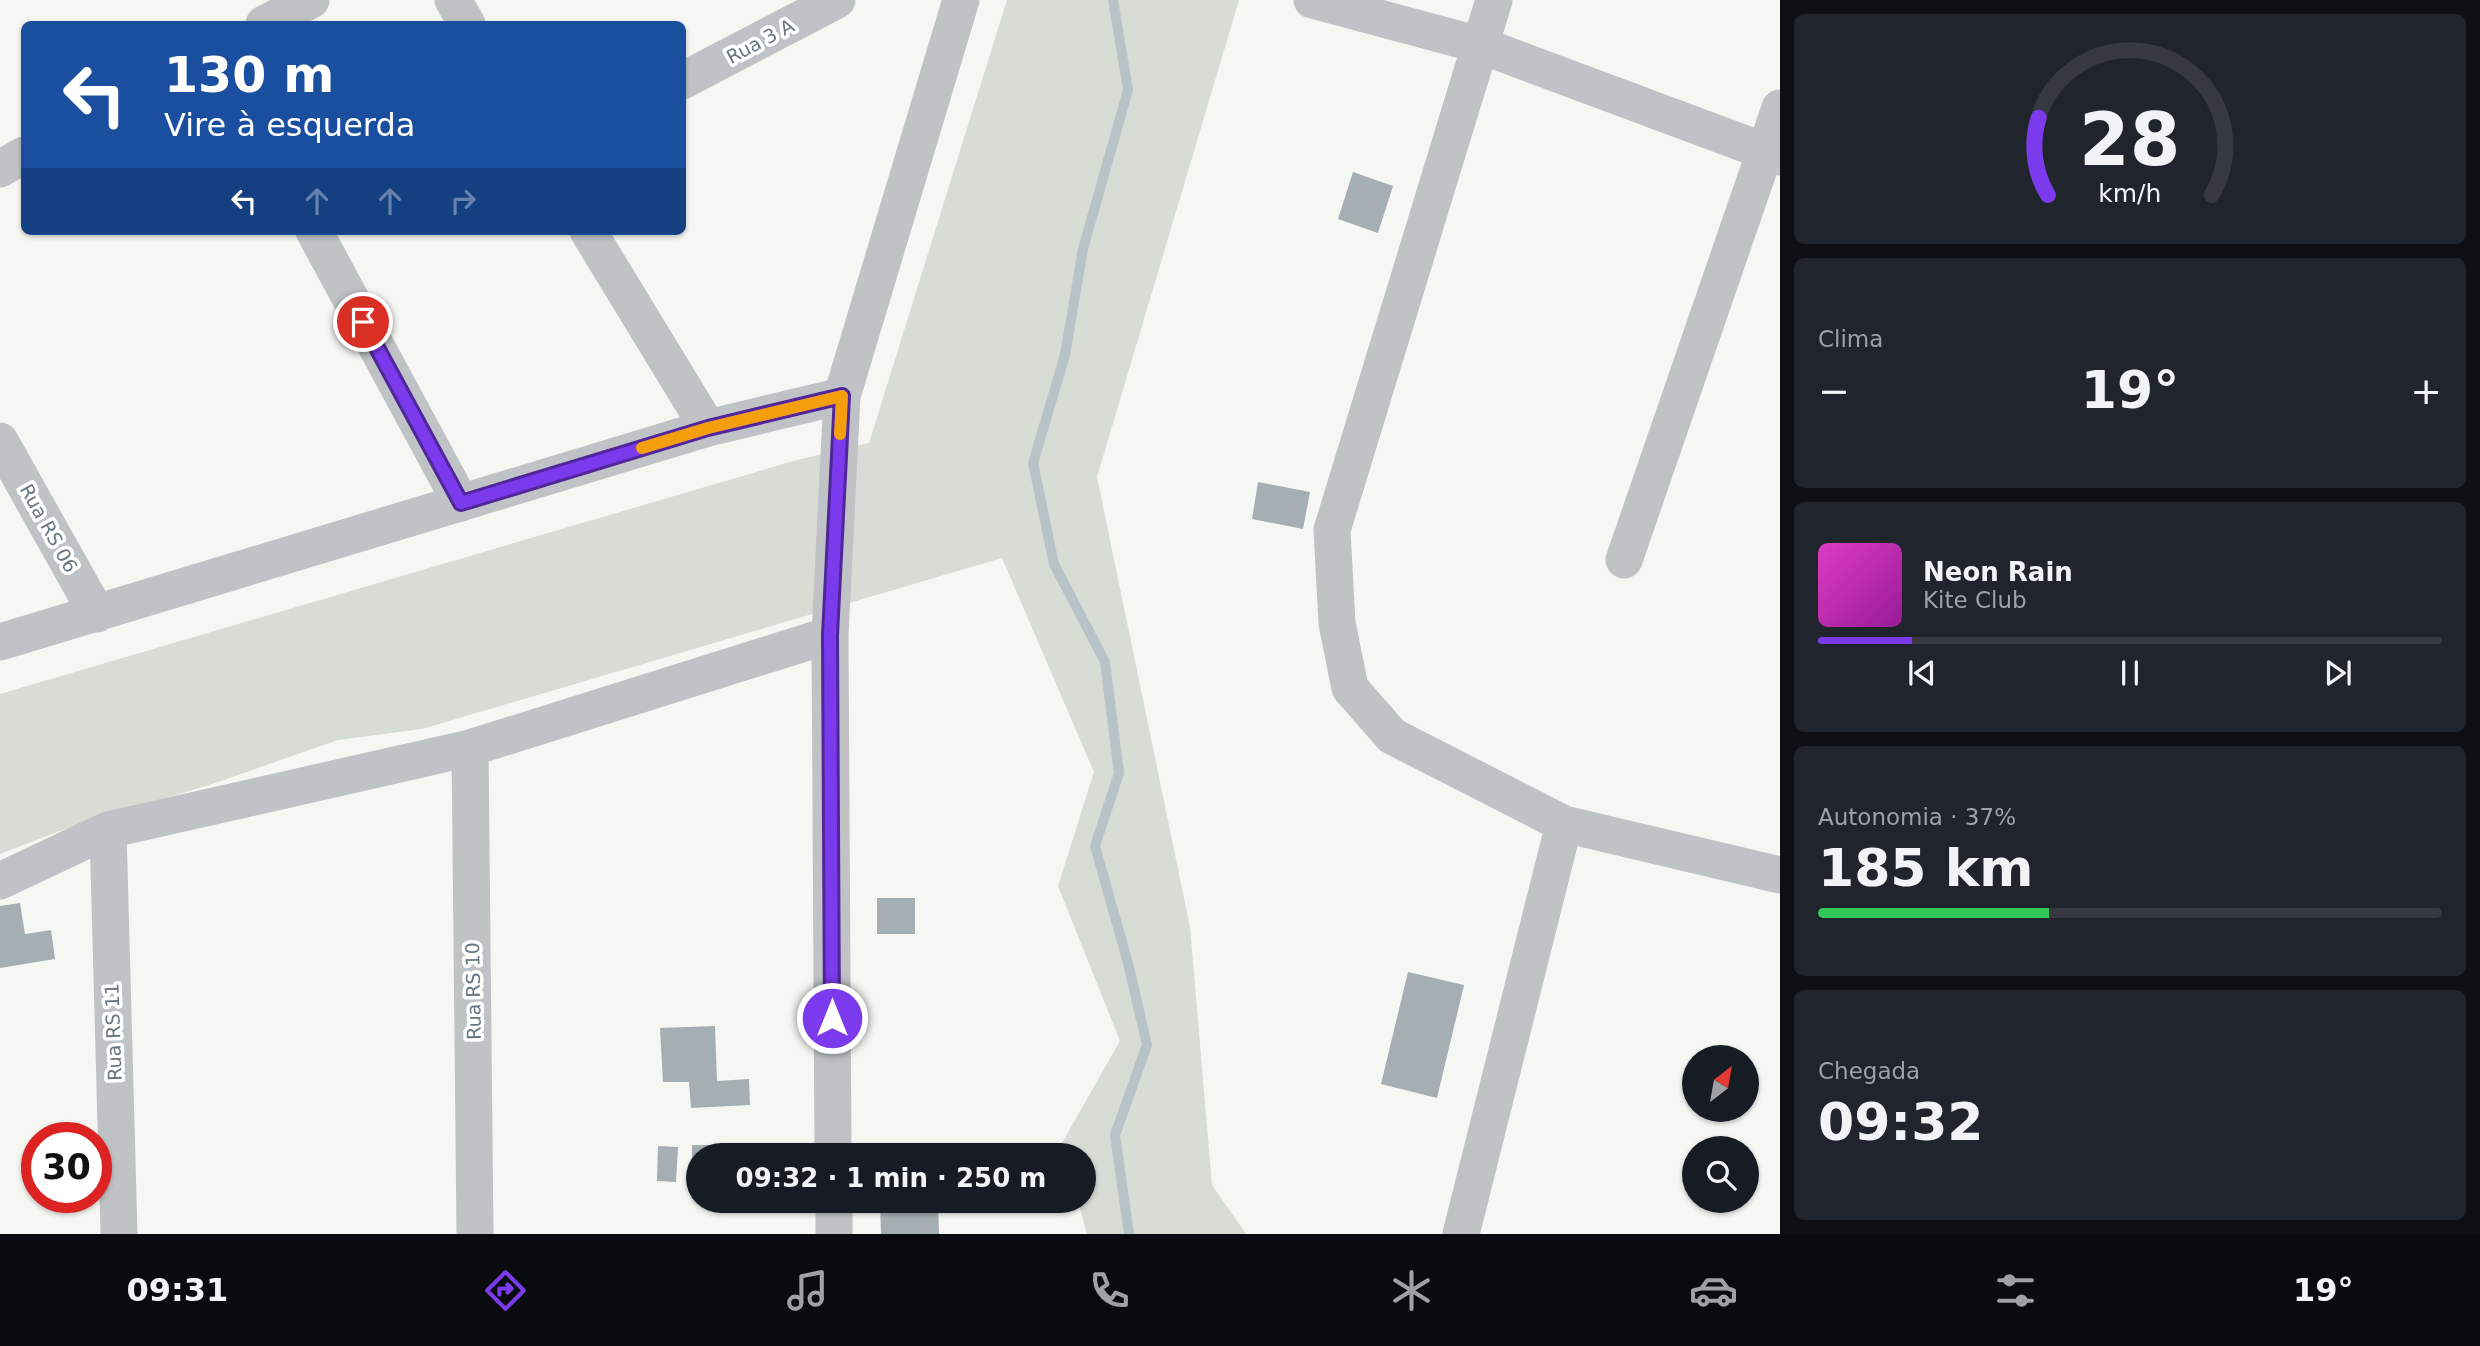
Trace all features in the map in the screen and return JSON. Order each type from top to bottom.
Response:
[{"type":"street","points":[[270,21],[311,0]]},
{"type":"street","points":[[453,0],[465,21]]},
{"type":"street","name":"Rua 3 A","points":[[686,79],[837,0]]},
{"type":"street","points":[[833,1143],[830,635],[842,396],[961,0]]},
{"type":"street","points":[[1312,0],[1480,45],[1773,155]]},
{"type":"street","points":[[1494,0],[1332,530],[1338,623],[1350,688],[1392,736],[1564,824],[1780,875]]},
{"type":"street","points":[[1624,560],[1773,155],[1780,108]]},
{"type":"street","points":[[0,169],[21,157]]},
{"type":"street","points":[[316,235],[461,503]]},
{"type":"street","points":[[590,235],[708,428]]},
{"type":"street","points":[[0,642],[708,428],[842,396]]},
{"type":"street","name":"Rua RS 06","points":[[0,441],[97,614]]},
{"type":"street","points":[[0,881],[108,830],[470,748],[830,635]]},
{"type":"street","name":"Rua RS 10","points":[[470,748],[475,1234]]},
{"type":"street","points":[[1461,1234],[1564,824]]},
{"type":"street","name":"Rua RS 11","points":[[108,830],[118,1234]]},
{"type":"street","points":[[834,1213],[834,1234]]},
{"type":"shaded area","points":[[1007,0],[1239,0],[1097,477],[1190,927],[1212,1185],[1246,1234],[1087,1234],[1081,1213],[1096,1213],[1096,1143],[1062,1143],[1120,1041],[1058,886],[1094,772],[1002,558],[422,729],[338,740],[212,784],[60,831],[0,854],[0,694],[797,460],[869,443]]},
{"type":"building","points":[[1353,172],[1393,186],[1378,233],[1338,219]]},
{"type":"building","points":[[1258,482],[1310,492],[1303,529],[1252,519]]},
{"type":"building","points":[[877,898],[915,898],[915,934],[877,934]]},
{"type":"building","points":[[20,903],[25,934],[51,930],[55,959],[0,968],[0,906]]},
{"type":"building","points":[[1408,972],[1464,985],[1437,1098],[1381,1084]]},
{"type":"building","points":[[715,1026],[717,1081],[749,1079],[750,1105],[691,1108],[689,1082],[663,1082],[660,1028]]},
{"type":"building","points":[[658,1146],[678,1147],[676,1182],[657,1181]]},
{"type":"building","points":[[880,1213],[938,1213],[939,1234],[881,1234]]},
{"type":"waterway","points":[[1113,0],[1128,90],[1083,249],[1065,355],[1033,463],[1054,564],[1105,662],[1119,773],[1095,846],[1128,963],[1147,1045],[1115,1135],[1129,1234]]},
{"type":"slow traffic","points":[[642,448],[708,428],[842,396],[840,434]]},
{"type":"route","points":[[363,322],[461,503],[708,428],[842,396],[830,635],[832,1018]]}]
